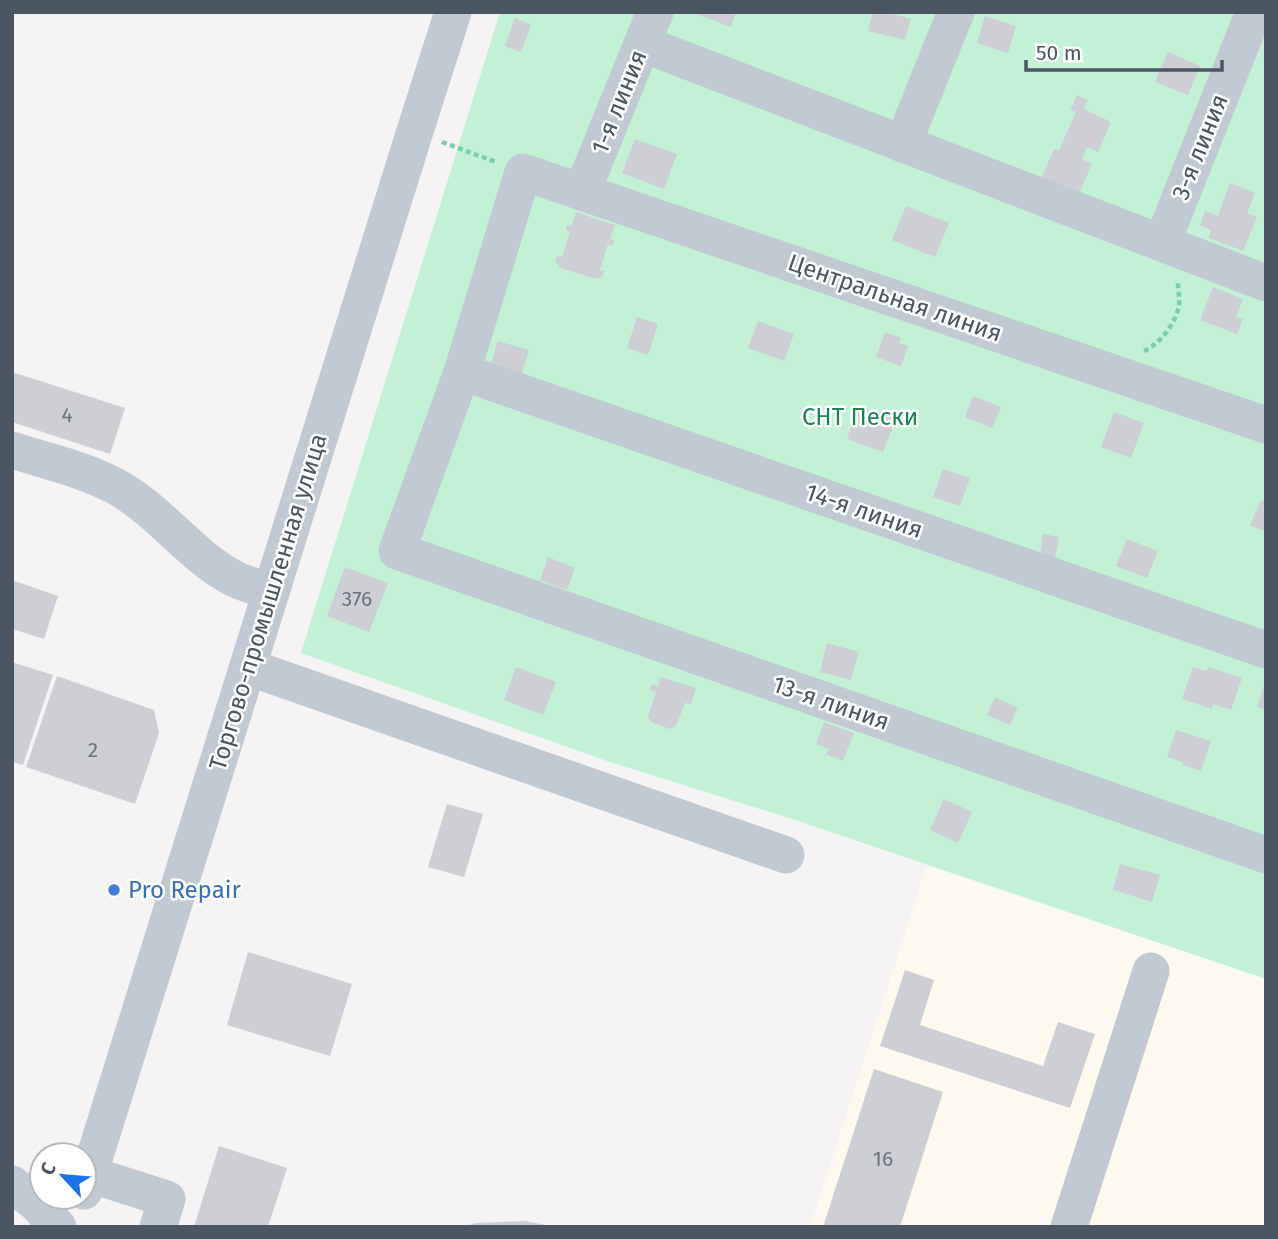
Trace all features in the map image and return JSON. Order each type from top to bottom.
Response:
[{"type":"street","name":"Торгово-промышленная улица","points":[[98,1146],[453,12]]},
{"type":"street","points":[[903,144],[956,12]]},
{"type":"street","name":"3-я линия","points":[[1162,243],[1254,12]]},
{"type":"street","points":[[649,28],[903,144],[1266,283]]},
{"type":"street","name":"1-я линия","points":[[582,192],[649,28]]},
{"type":"street","name":"Центральная линия","points":[[463,372],[523,172],[1266,425]]},
{"type":"street","name":"13-я линия","points":[[463,372],[397,551],[1266,855]]},
{"type":"street","name":"14-я линия","points":[[463,372],[1266,650]]},
{"type":"street","points":[[12,450],[81,472],[116,487],[235,579],[271,592]]},
{"type":"street","points":[[248,667],[786,855]]},
{"type":"street","points":[[1069,1227],[1152,971]]},
{"type":"street","points":[[12,1184],[37,1204],[58,1227]]},
{"type":"street","points":[[98,1190],[167,1199],[158,1227]]},
{"type":"path","points":[[442,142],[471,153]]},
{"type":"path","points":[[1105,369],[1151,348],[1171,326],[1179,305],[1178,280],[1162,243]]},
{"type":"shaded area","points":[[927,865],[1266,979],[1266,1227],[810,1227]]},
{"type":"green space","name":"СНТ Пески","points":[[500,12],[1266,12],[1266,979],[792,819],[607,761],[301,653]]},
{"type":"building","points":[[691,12],[736,12],[731,27]]},
{"type":"building","points":[[873,12],[886,12],[911,19],[905,40],[868,31]]},
{"type":"building","points":[[985,16],[1016,26],[1008,53],[977,43]]},
{"type":"building","points":[[515,18],[531,25],[521,52],[505,46]]},
{"type":"building","points":[[1168,52],[1200,66],[1188,95],[1155,82]]},
{"type":"building","points":[[1077,95],[1088,100],[1084,109],[1111,122],[1098,152],[1087,147],[1082,159],[1092,164],[1077,198],[1040,181],[1054,149],[1059,150],[1076,112],[1070,110]]},
{"type":"building","points":[[635,139],[677,154],[664,189],[622,173]]},
{"type":"building","points":[[1230,183],[1255,193],[1247,213],[1257,217],[1243,251],[1209,238],[1211,230],[1200,225],[1205,211],[1218,216]]},
{"type":"building","points":[[906,206],[949,223],[935,257],[892,240]]},
{"type":"building","points":[[576,212],[615,225],[610,239],[614,240],[612,246],[608,244],[600,270],[604,271],[601,278],[596,279],[558,267],[559,264],[555,263],[557,256],[562,257],[570,232],[566,230],[567,225],[572,226]]},
{"type":"building","points":[[1213,287],[1243,299],[1236,317],[1243,319],[1237,334],[1200,320]]},
{"type":"building","points":[[637,317],[658,324],[648,355],[627,348]]},
{"type":"building","points":[[758,321],[794,334],[784,361],[748,348]]},
{"type":"building","points":[[885,332],[901,338],[899,343],[908,346],[901,366],[876,357]]},
{"type":"building","points":[[498,341],[529,350],[521,377],[490,367]]},
{"type":"building","points":[[12,372],[125,408],[110,454],[12,422]]},
{"type":"building","points":[[973,396],[1001,407],[992,428],[965,417]]},
{"type":"building","points":[[858,406],[896,419],[883,452],[847,439]]},
{"type":"building","points":[[1114,412],[1144,423],[1131,458],[1101,447]]},
{"type":"building","points":[[943,469],[970,478],[960,506],[933,497]]},
{"type":"building","points":[[1261,500],[1266,502],[1266,532],[1250,525]]},
{"type":"building","points":[[1043,534],[1059,537],[1055,558],[1040,555]]},
{"type":"building","points":[[1127,539],[1158,551],[1147,578],[1116,566]]},
{"type":"building","points":[[548,557],[575,568],[567,590],[540,580]]},
{"type":"building","points":[[345,567],[388,583],[369,632],[327,616]]},
{"type":"building","points":[[12,580],[58,596],[44,639],[12,629]]},
{"type":"building","points":[[827,643],[859,652],[851,680],[820,672]]},
{"type":"building","points":[[12,662],[53,675],[23,765],[12,762]]},
{"type":"building","points":[[516,667],[556,682],[543,715],[504,700]]},
{"type":"building","points":[[1193,667],[1207,671],[1208,667],[1242,678],[1231,710],[1213,704],[1212,709],[1182,699]]},
{"type":"building","points":[[57,676],[154,710],[159,733],[135,804],[26,767]]},
{"type":"building","points":[[660,677],[696,688],[691,704],[685,703],[676,726],[670,729],[651,722],[648,717],[656,692],[650,690],[652,684],[658,686]]},
{"type":"building","points":[[1266,683],[1266,710],[1257,707]]},
{"type":"building","points":[[995,697],[1018,708],[1010,725],[987,715]]},
{"type":"building","points":[[824,722],[854,733],[843,761],[826,754],[829,749],[816,744]]},
{"type":"building","points":[[1176,730],[1211,741],[1201,771],[1167,757]]},
{"type":"building","points":[[944,799],[972,812],[958,843],[930,830]]},
{"type":"building","points":[[447,804],[483,814],[464,877],[428,867]]},
{"type":"building","points":[[1120,864],[1160,875],[1152,902],[1113,890]]},
{"type":"building","points":[[248,952],[352,984],[330,1056],[227,1025]]},
{"type":"building","points":[[905,970],[934,980],[920,1025],[1043,1066],[1058,1022],[1095,1034],[1070,1108],[880,1046]]},
{"type":"building","points":[[874,1069],[943,1092],[900,1227],[823,1227]]},
{"type":"building","points":[[219,1146],[287,1168],[268,1227],[194,1227]]},
{"type":"building","points":[[525,1221],[546,1227],[466,1226],[476,1223]]},
{"type":"place","name":"Pro Repair","points":[[114,890]]}]
